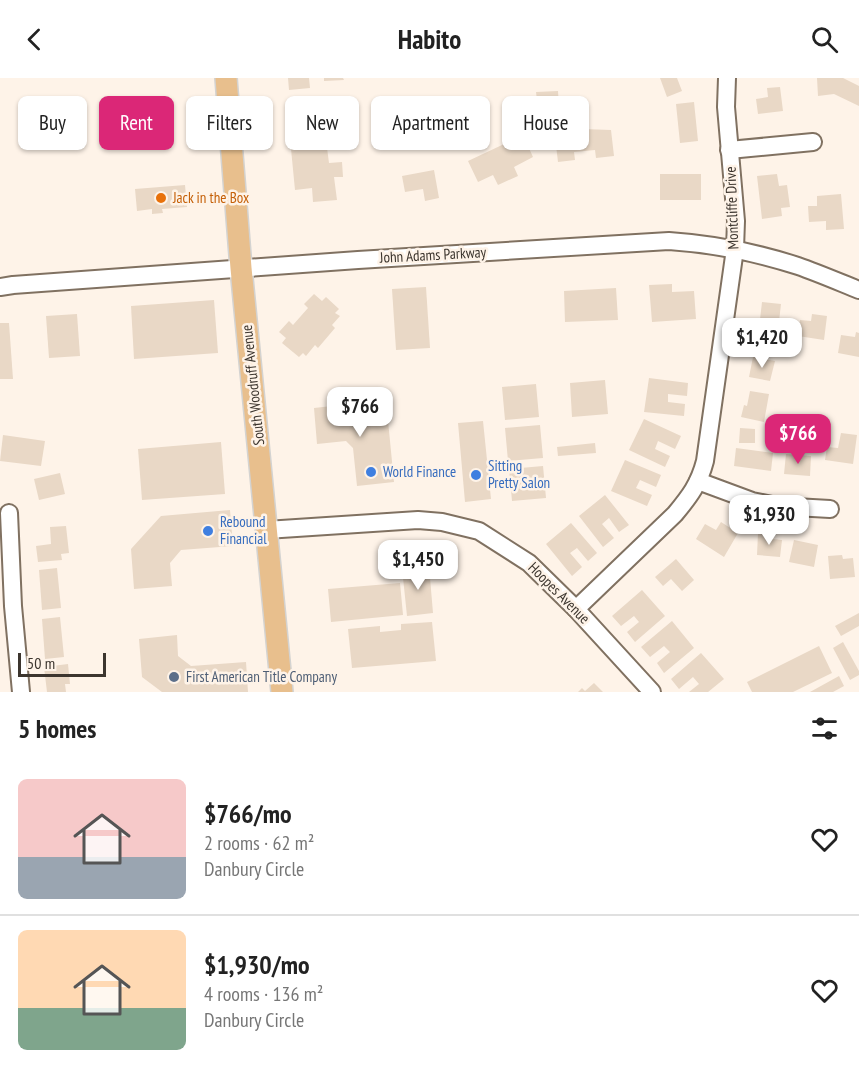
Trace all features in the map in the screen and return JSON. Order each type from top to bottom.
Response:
[{"type":"main road","name":"South Woodruff Avenue","points":[[226,78],[241,268],[282,692]]},
{"type":"street","name":"Montcliffe Drive","points":[[576,609],[675,514],[689,497],[701,476],[735,249],[736,221],[726,107],[727,78]]},
{"type":"street","points":[[729,150],[813,142]]},
{"type":"street","name":"John Adams Parkway","points":[[0,287],[382,258],[669,241],[701,243],[735,249],[800,267],[859,290]]},
{"type":"street","points":[[698,481],[752,501],[777,506],[830,509]]},
{"type":"street","points":[[9,513],[7,606],[21,692]]},
{"type":"street","name":"Hoopes Avenue","points":[[266,530],[418,520],[447,523],[479,531],[530,562],[652,692]]},
{"type":"building","points":[[288,78],[309,78],[310,88],[289,90]]},
{"type":"building","points":[[324,78],[343,78],[344,80],[324,81]]},
{"type":"building","points":[[660,78],[677,78],[682,91],[667,97]]},
{"type":"building","points":[[817,78],[843,78],[859,86],[859,106],[834,94],[818,96]]},
{"type":"building","points":[[780,87],[783,111],[758,114],[756,99],[768,97],[767,88]]},
{"type":"building","points":[[558,91],[558,96],[536,96],[536,92]]},
{"type":"building","points":[[694,102],[698,141],[680,143],[676,104]]},
{"type":"building","points":[[589,129],[611,130],[614,156],[596,158],[595,150],[574,152],[575,160],[558,162],[557,150],[589,150]]},
{"type":"building","points":[[502,145],[502,150],[530,150],[533,157],[514,167],[518,176],[498,185],[493,175],[478,182],[468,161]]},
{"type":"building","points":[[291,150],[327,150],[329,163],[342,162],[343,177],[334,177],[337,200],[313,202],[312,188],[295,190]]},
{"type":"building","points":[[434,170],[439,198],[425,201],[423,189],[405,192],[402,176]]},
{"type":"building","points":[[660,174],[701,174],[701,200],[660,200]]},
{"type":"building","points":[[777,174],[779,186],[787,185],[790,207],[781,208],[782,216],[762,219],[757,176]]},
{"type":"building","name":"Jack in the Box","points":[[185,185],[187,207],[162,209],[163,213],[152,214],[152,209],[137,211],[135,189]]},
{"type":"building","points":[[841,194],[844,229],[826,230],[826,221],[809,222],[808,206],[817,206],[817,196]]},
{"type":"building","points":[[672,284],[672,292],[694,291],[696,319],[652,322],[649,285]]},
{"type":"building","points":[[426,287],[430,348],[396,350],[392,289]]},
{"type":"building","points":[[616,288],[618,320],[565,322],[564,291]]},
{"type":"building","points":[[314,294],[322,301],[326,297],[339,309],[335,313],[340,316],[332,325],[335,328],[318,348],[315,345],[306,356],[303,353],[299,357],[282,343],[286,338],[279,332],[289,321],[293,325],[308,308],[304,304]]},
{"type":"building","points":[[214,300],[218,353],[134,359],[131,306]]},
{"type":"building","points":[[762,302],[781,304],[777,339],[758,337]]},
{"type":"building","points":[[77,314],[80,356],[49,358],[46,316]]},
{"type":"building","points":[[812,314],[827,316],[824,340],[798,336],[800,320],[811,321]]},
{"type":"building","points":[[0,323],[9,323],[13,379],[0,379]]},
{"type":"building","points":[[856,332],[859,333],[859,357],[838,353],[841,335],[855,337]]},
{"type":"building","points":[[753,357],[775,361],[770,381],[749,377]]},
{"type":"building","points":[[649,378],[688,383],[687,396],[668,394],[668,402],[685,404],[684,416],[644,412]]},
{"type":"building","points":[[605,380],[608,414],[572,417],[570,383]]},
{"type":"building","points":[[536,384],[539,417],[505,420],[502,387]]},
{"type":"building","points":[[750,391],[769,394],[764,422],[741,417],[744,405],[747,406]]},
{"type":"building","points":[[386,400],[394,482],[357,486],[353,448],[346,441],[317,444],[314,408]]},
{"type":"building","points":[[644,419],[681,436],[675,449],[658,441],[655,449],[670,456],[665,467],[629,450]]},
{"type":"building","points":[[483,421],[491,499],[465,502],[458,423]]},
{"type":"building","points":[[540,425],[543,458],[508,461],[505,428]]},
{"type":"building","points":[[740,428],[755,429],[755,443],[739,443]]},
{"type":"building","points":[[841,433],[857,435],[853,464],[825,460],[827,447],[838,448]]},
{"type":"building","points":[[3,435],[45,441],[41,466],[0,461]]},
{"type":"building","points":[[221,442],[225,494],[142,500],[138,449]]},
{"type":"building","points":[[595,443],[596,453],[558,456],[557,447]]},
{"type":"building","points":[[736,448],[773,453],[771,471],[734,466]]},
{"type":"building","points":[[786,454],[811,456],[810,476],[784,474]]},
{"type":"building","points":[[625,460],[661,475],[656,487],[640,480],[636,488],[652,495],[647,506],[611,491]]},
{"type":"building","points":[[543,466],[546,498],[512,501],[509,469]]},
{"type":"building","points":[[60,473],[65,494],[39,500],[34,479]]},
{"type":"building","points":[[605,495],[629,525],[619,532],[609,518],[602,524],[614,538],[603,547],[579,516]]},
{"type":"building","points":[[230,510],[233,546],[181,550],[170,563],[172,586],[134,589],[131,549],[161,516]]},
{"type":"building","points":[[721,522],[738,533],[724,557],[696,539],[705,524],[716,530]]},
{"type":"building","points":[[571,523],[597,553],[588,561],[577,548],[570,553],[582,567],[572,576],[546,544]]},
{"type":"building","points":[[66,526],[69,553],[61,554],[62,560],[38,562],[36,546],[51,544],[50,527]]},
{"type":"building","points":[[758,533],[773,534],[773,539],[782,540],[780,557],[757,555]]},
{"type":"building","points":[[794,540],[818,545],[814,567],[789,562]]},
{"type":"building","points":[[842,555],[843,559],[853,558],[855,577],[830,579],[828,556]]},
{"type":"building","points":[[676,559],[694,580],[682,591],[671,579],[663,586],[655,577]]},
{"type":"building","points":[[429,566],[433,613],[407,616],[402,568]]},
{"type":"building","points":[[57,568],[61,608],[42,610],[39,570]]},
{"type":"building","points":[[400,583],[403,615],[331,622],[328,589]]},
{"type":"building","points":[[642,590],[665,616],[635,642],[627,632],[639,622],[634,616],[621,626],[612,616]]},
{"type":"building","points":[[859,613],[859,626],[841,636],[835,626]]},
{"type":"building","points":[[60,617],[64,657],[45,659],[42,619]]},
{"type":"building","points":[[672,621],[694,648],[664,673],[657,663],[670,652],[664,646],[650,657],[641,647]]},
{"type":"building","points":[[432,622],[436,661],[352,668],[348,629],[380,626],[380,632],[401,630],[401,624]]},
{"type":"building","points":[[177,635],[178,656],[191,666],[246,662],[248,692],[162,692],[142,677],[139,639]]},
{"type":"building","points":[[843,642],[859,671],[859,675],[850,680],[833,648]]},
{"type":"building","points":[[819,646],[832,673],[793,692],[752,692],[747,682]]},
{"type":"building","points":[[701,653],[724,679],[708,692],[689,692],[699,684],[693,677],[679,689],[671,679]]},
{"type":"building","points":[[68,664],[70,684],[65,684],[66,692],[47,692],[44,667]]},
{"type":"building","points":[[839,676],[844,686],[833,692],[810,692]]},
{"type":"building","points":[[594,683],[603,692],[578,692],[582,688],[585,691]]},
{"type":"place","name":"Jack in the Box","points":[[161,198]]},
{"type":"place","name":"World Finance","points":[[371,472]]},
{"type":"place","name":"Sitting Pretty Salon","points":[[476,475]]},
{"type":"place","name":"Rebound Financial","points":[[208,531]]},
{"type":"place","name":"First American Title Company","points":[[174,677]]}]
